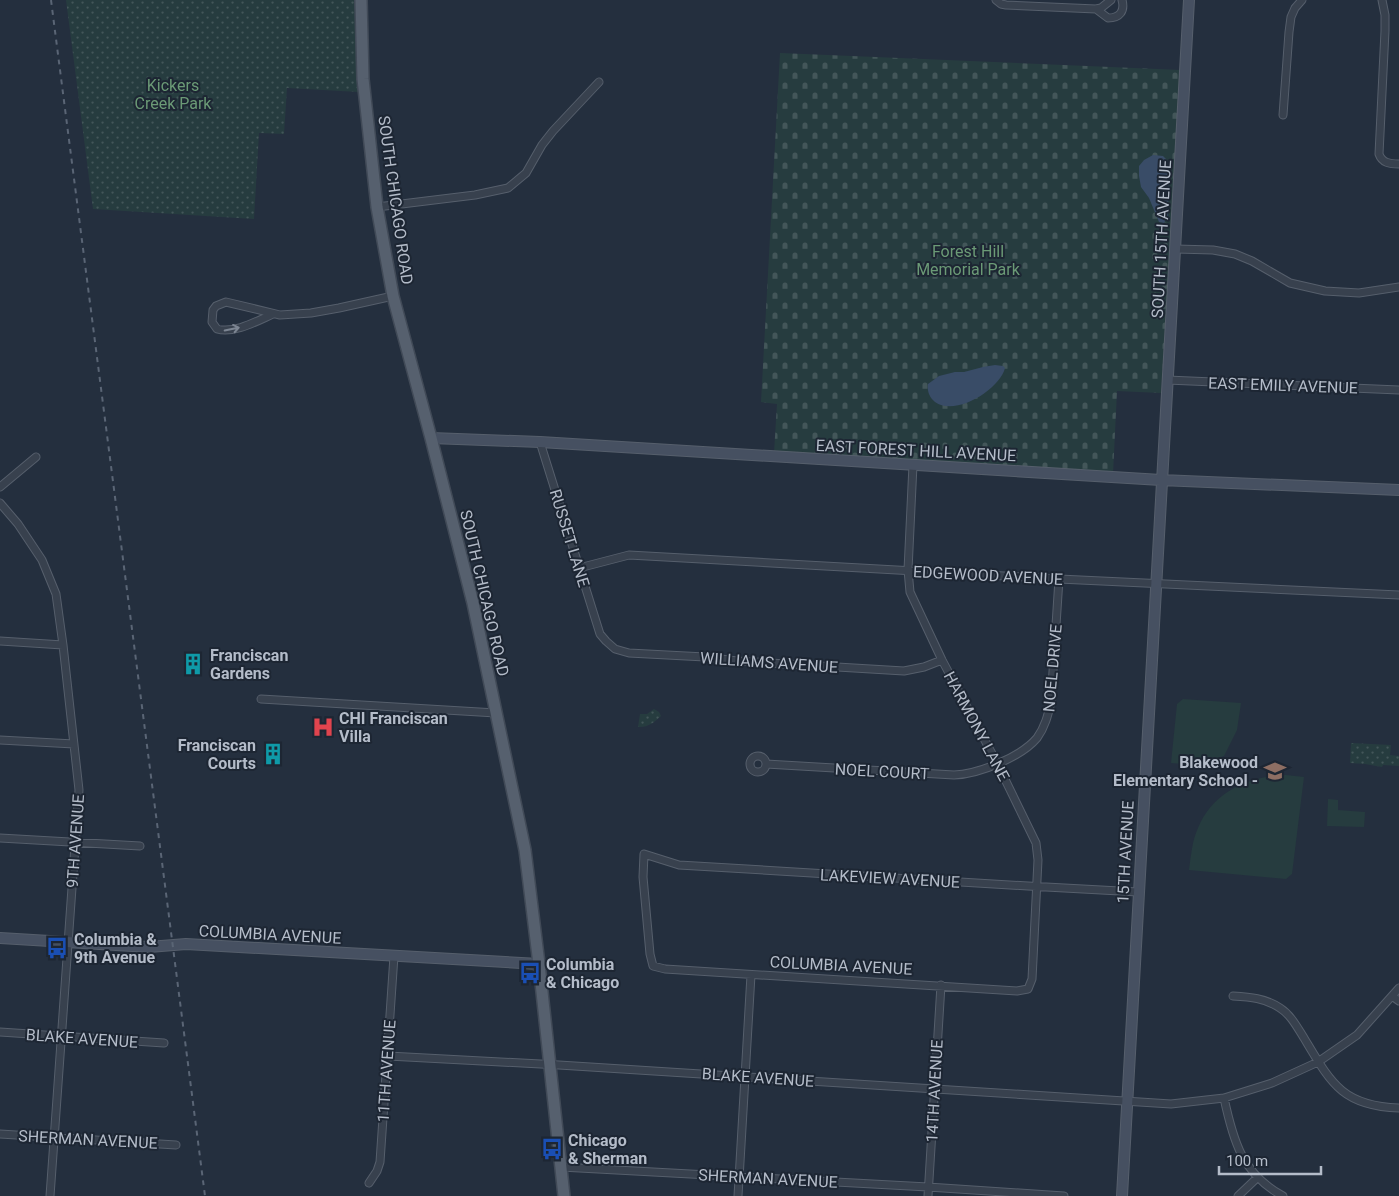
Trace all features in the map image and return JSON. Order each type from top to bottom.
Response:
[{"type":"main road","name":"SOUTH CHICAGO ROAD","points":[[361,0],[363,79],[378,207],[393,296],[473,602],[525,850],[564,1196]]},
{"type":"street","points":[[996,0],[1006,5],[1096,9],[1101,8],[1111,0]]},
{"type":"street","points":[[1032,0],[1036,4],[1043,6]]},
{"type":"street","points":[[1096,9],[1108,18],[1117,17],[1122,10],[1122,0]]},
{"type":"street","name":"SOUTH 15TH AVENUE","points":[[1161,480],[1176,249],[1189,0]]},
{"type":"street","points":[[1283,115],[1291,17],[1295,8],[1302,0]]},
{"type":"street","points":[[1382,0],[1385,15],[1385,31],[1378,154],[1382,160],[1388,163],[1399,164]]},
{"type":"street","points":[[378,207],[475,195],[508,188],[526,173],[542,145],[553,131],[599,82]]},
{"type":"street","points":[[1176,249],[1213,250],[1236,254],[1290,283],[1325,291],[1359,293],[1399,287]]},
{"type":"street","points":[[273,314],[227,331],[217,329],[212,322],[213,310],[216,306],[226,302],[280,315],[311,313],[393,296]]},
{"type":"street","name":"EAST EMILY AVENUE","points":[[1167,380],[1399,390]]},
{"type":"street","name":"EAST FOREST HILL AVENUE","points":[[431,438],[540,442],[1161,480],[1399,490]]},
{"type":"street","name":"RUSSET LANE","points":[[540,442],[600,634]]},
{"type":"street","points":[[0,487],[36,457]]},
{"type":"street","name":"HARMONY LANE","points":[[913,465],[908,570],[910,592],[942,660],[997,763],[1036,843],[1038,860],[1032,979],[1028,989]]},
{"type":"street","name":"15TH AVENUE","points":[[1122,1196],[1161,480]]},
{"type":"street","name":"9TH AVENUE","points":[[0,502],[18,524],[42,560],[56,594],[79,790],[50,1196]]},
{"type":"street","name":"EDGEWOOD AVENUE","points":[[579,568],[628,555],[1059,579],[1399,595]]},
{"type":"street","name":"NOEL DRIVE","points":[[997,763],[1018,753],[1037,738],[1046,722],[1051,702],[1059,579]]},
{"type":"street","name":"WILLIAMS AVENUE","points":[[600,634],[615,649],[629,653],[904,671],[924,667],[942,660]]},
{"type":"street","points":[[0,641],[63,645]]},
{"type":"street","points":[[261,699],[496,713]]},
{"type":"street","points":[[0,740],[74,744]]},
{"type":"street","name":"NOEL COURT","points":[[766,764],[954,775],[982,770],[997,763]]},
{"type":"street","points":[[0,838],[140,846]]},
{"type":"street","name":"LAKEVIEW AVENUE","points":[[653,966],[650,954],[642,877],[644,854],[679,865],[1138,892]]},
{"type":"street","name":"COLUMBIA AVENUE","points":[[0,938],[149,946],[186,944],[539,964]]},
{"type":"street","name":"11TH AVENUE","points":[[369,1183],[377,1171],[380,1162],[394,956]]},
{"type":"street","name":"COLUMBIA AVENUE","points":[[653,966],[665,969],[1018,990],[1028,989]]},
{"type":"street","points":[[738,1196],[750,974]]},
{"type":"street","name":"14TH AVENUE","points":[[928,1196],[941,985]]},
{"type":"street","name":"BLAKE AVENUE","points":[[388,1056],[550,1064],[1171,1104],[1224,1098],[1272,1083],[1318,1062],[1357,1035],[1399,988]]},
{"type":"street","points":[[1233,996],[1252,997],[1268,1001],[1282,1009],[1291,1018],[1318,1062],[1336,1086],[1351,1098],[1366,1104],[1399,1108]]},
{"type":"street","points":[[1392,996],[1399,1001]]},
{"type":"street","name":"BLAKE AVENUE","points":[[0,1032],[164,1043]]},
{"type":"street","points":[[1224,1098],[1230,1128],[1238,1150],[1258,1177],[1275,1192],[1283,1196]]},
{"type":"street","name":"SHERMAN AVENUE","points":[[0,1134],[176,1145]]},
{"type":"street","name":"SHERMAN AVENUE","points":[[561,1167],[1064,1196]]},
{"type":"street","points":[[1238,1196],[1258,1177]]},
{"type":"green space","name":"Kickers Creek Park","points":[[66,0],[355,0],[359,92],[287,88],[284,134],[259,133],[254,219],[93,209]]},
{"type":"green space","name":"Forest Hill Memorial Park","points":[[780,53],[1181,70],[1161,393],[1117,391],[1113,474],[774,453],[777,404],[761,402]]},
{"type":"green space","points":[[1183,699],[1241,703],[1237,730],[1224,756],[1195,765],[1171,763],[1177,704]]},
{"type":"green space","points":[[654,709],[661,716],[645,727],[638,727],[640,714],[647,714]]},
{"type":"green space","points":[[1351,743],[1391,745],[1390,755],[1399,756],[1399,766],[1383,765],[1382,767],[1350,763]]},
{"type":"green space","points":[[1272,776],[1304,777],[1292,874],[1286,879],[1189,870],[1196,833],[1205,815],[1213,805],[1234,788],[1246,783]]},
{"type":"green space","points":[[1328,799],[1338,800],[1338,810],[1365,812],[1364,827],[1327,826]]},
{"type":"water","points":[[1153,155],[1163,156],[1167,160],[1169,171],[1168,216],[1164,223],[1159,222],[1149,198],[1141,187],[1139,176],[1139,166],[1144,160]]},
{"type":"water","points":[[995,365],[1005,368],[995,384],[986,392],[965,403],[944,406],[935,402],[929,394],[928,384],[939,376]]},
{"type":"railway","points":[[51,0],[205,1196]]},
{"type":"place","name":"Franciscan Gardens","points":[[193,664]]},
{"type":"place","name":"CHI Franciscan Villa","points":[[323,727]]},
{"type":"place","name":"Franciscan Courts","points":[[273,754]]},
{"type":"place","name":"Blakewood Elementary School -","points":[[1275,771]]},
{"type":"place","name":"Columbia & 9th Avenue","points":[[57,948]]},
{"type":"place","name":"Columbia & Chicago","points":[[530,973]]},
{"type":"place","name":"Chicago & Sherman","points":[[552,1149]]}]
